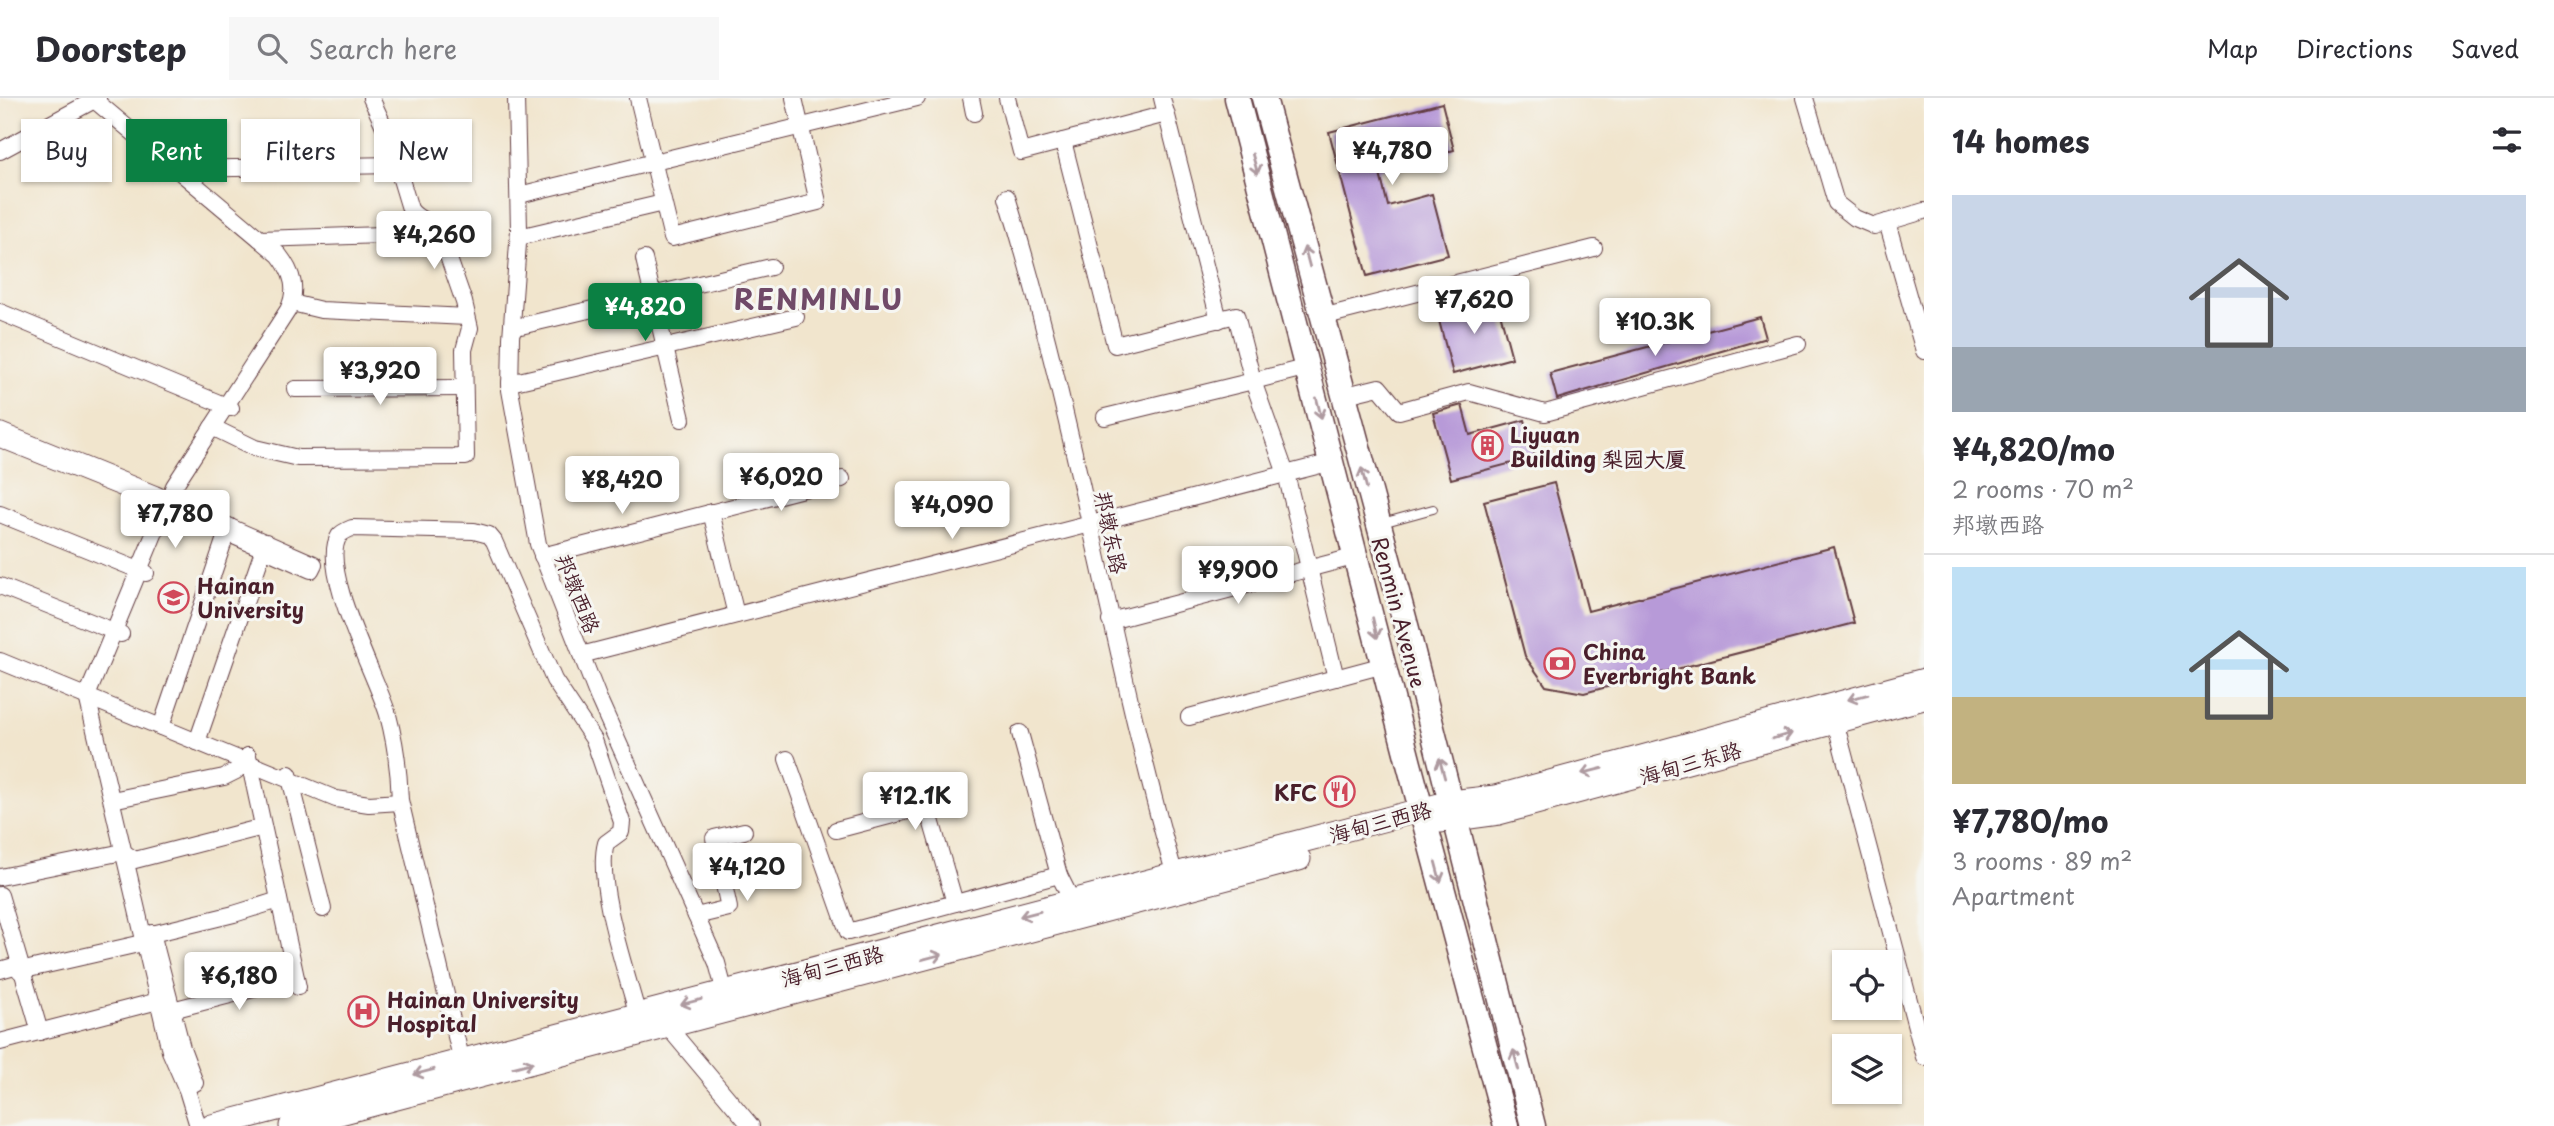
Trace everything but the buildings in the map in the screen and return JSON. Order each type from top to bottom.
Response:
[{"type":"main road","name":"Renmin Avenue","points":[[1237,98],[1423,818],[1506,1126]]},
{"type":"main road","name":"Renmin Avenue","points":[[1264,98],[1453,810],[1533,1126]]},
{"type":"main road","points":[[1453,810],[1924,680]]},
{"type":"main road","name":"海甸三东路","points":[[1453,810],[1499,813],[1924,698]]},
{"type":"main road","name":"海甸三西路","points":[[290,1126],[668,1027],[1453,810]]},
{"type":"main road","name":"海甸三西路","points":[[210,1126],[1175,876],[1423,818]]},
{"type":"street","points":[[0,151],[96,98],[126,123]]},
{"type":"street","points":[[371,98],[381,119]]},
{"type":"street","name":"邦墩西路","points":[[516,98],[519,237],[510,383],[528,495],[542,556],[581,655],[717,962],[725,993]]},
{"type":"street","points":[[638,98],[672,239],[818,202],[794,98]]},
{"type":"street","points":[[519,195],[917,98]]},
{"type":"street","points":[[1007,98],[1021,152],[1063,141],[1164,102],[1219,320]]},
{"type":"street","points":[[1805,98],[1836,203],[1855,218],[1874,226],[1924,211]]},
{"type":"street","points":[[1063,141],[1115,345],[1236,315],[1253,381],[1286,474],[1336,678]]},
{"type":"street","points":[[227,168],[374,165]]},
{"type":"street","points":[[195,182],[263,239],[288,267],[294,288],[294,304],[215,428],[170,505],[92,695],[148,938],[158,1001],[170,1051],[187,1090],[198,1126]]},
{"type":"street","points":[[215,428],[255,448],[298,458],[466,457],[464,350],[470,328],[455,274],[433,224],[412,213],[400,182]]},
{"type":"street","name":"邦墩东路","points":[[1007,197],[1039,304],[1110,621],[1175,876]]},
{"type":"street","points":[[519,237],[663,203]]},
{"type":"street","points":[[1887,222],[1924,351]]},
{"type":"street","points":[[263,239],[412,234],[433,224]]},
{"type":"street","points":[[1322,317],[1594,248]]},
{"type":"street","points":[[644,259],[682,418]]},
{"type":"street","points":[[512,328],[771,267]]},
{"type":"street","points":[[294,304],[321,310],[467,317]]},
{"type":"street","points":[[0,312],[229,407]]},
{"type":"street","points":[[510,383],[796,317]]},
{"type":"street","points":[[1342,396],[1380,387],[1399,411],[1469,391],[1545,413],[1798,344]]},
{"type":"street","points":[[1105,417],[1308,367]]},
{"type":"street","points":[[295,389],[464,388]]},
{"type":"street","points":[[0,431],[265,545],[198,739]]},
{"type":"street","points":[[0,439],[170,505]]},
{"type":"street","points":[[581,655],[1332,462]]},
{"type":"street","points":[[542,556],[842,479]]},
{"type":"street","points":[[711,512],[736,615]]},
{"type":"street","points":[[0,514],[143,571]]},
{"type":"street","points":[[158,723],[224,528]]},
{"type":"street","points":[[462,1062],[400,799],[400,760],[388,713],[347,612],[334,559],[335,544],[340,533],[352,528],[457,529],[489,534],[554,680],[594,740],[620,812],[623,827],[606,844],[603,866],[611,910],[638,1016]]},
{"type":"street","points":[[1110,621],[1357,556]]},
{"type":"street","points":[[0,586],[117,632]]},
{"type":"street","points":[[0,659],[351,803],[400,799]]},
{"type":"street","points":[[1189,717],[1384,665]]},
{"type":"street","points":[[1835,721],[1924,1057]]},
{"type":"street","points":[[1020,733],[1059,875],[1073,903]]},
{"type":"street","points":[[787,759],[848,932],[1059,875]]},
{"type":"street","points":[[116,799],[223,777],[247,760]]},
{"type":"street","points":[[0,1042],[158,1001],[172,1010],[297,983],[247,760]]},
{"type":"street","points":[[290,777],[323,909]]},
{"type":"street","points":[[836,830],[927,806],[954,903]]},
{"type":"street","points":[[0,877],[129,856],[263,827]]},
{"type":"street","points":[[696,916],[729,908],[713,838],[744,831]]},
{"type":"street","points":[[0,895],[19,968],[40,1032]]},
{"type":"street","points":[[0,970],[148,938],[279,900]]},
{"type":"street","points":[[148,938],[210,1126]]},
{"type":"street","points":[[668,1027],[751,1126]]},
{"type":"lane","points":[[1376,525],[1433,509]]},
{"type":"place","name":"Liyuan Building 梨园大厦","points":[[1487,446]]},
{"type":"place","name":"Hainan University","points":[[174,597]]},
{"type":"place","name":"China Everbright Bank","points":[[1560,663]]},
{"type":"place","name":"KFC","points":[[1340,792]]},
{"type":"place","name":"Hainan University Hospital","points":[[364,1011]]},
{"type":"district","name":"RENMINLU","points":[[819,298]]}]
